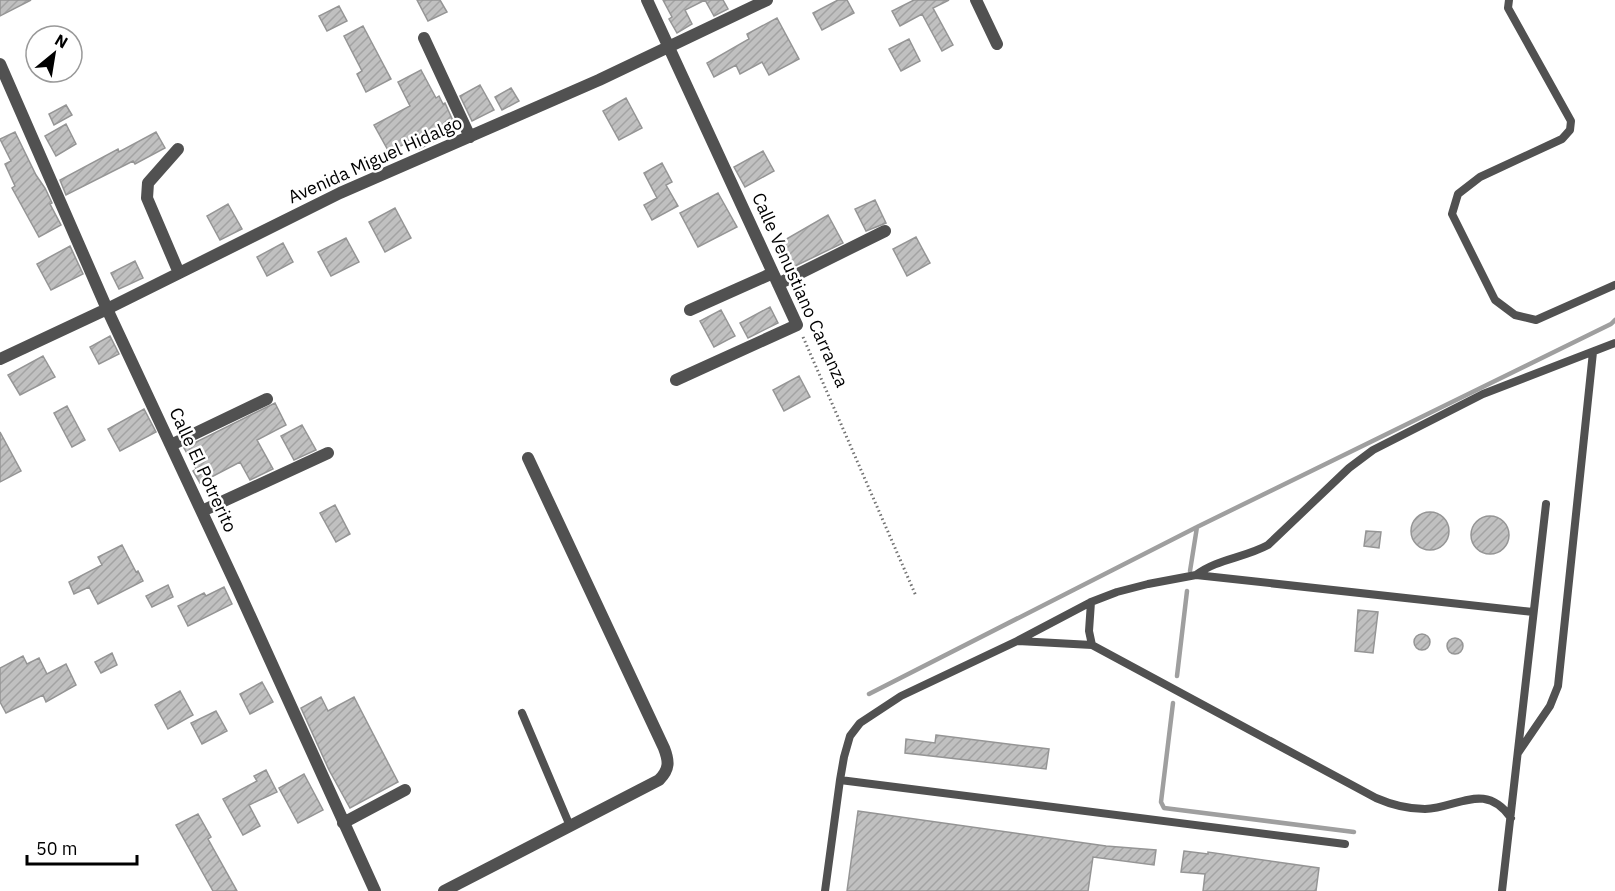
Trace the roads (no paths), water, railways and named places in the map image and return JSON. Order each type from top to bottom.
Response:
[{"type":"street","name":"Calle Venustiano Carranza","points":[[647,0],[797,325],[676,380]]},
{"type":"street","name":"Avenida Miguel Hidalgo","points":[[0,359],[107,309],[340,193],[470,137],[767,0]]},
{"type":"street","points":[[976,0],[998,44]]},
{"type":"street","points":[[424,38],[470,137]]},
{"type":"street","name":"Calle El Potrerito","points":[[0,64],[107,309],[375,891]]},
{"type":"street","points":[[178,149],[148,183],[147,198],[179,273]]},
{"type":"street","points":[[690,310],[776,278],[885,231]]},
{"type":"street","points":[[171,445],[267,399]]},
{"type":"street","points":[[202,512],[328,453]]},
{"type":"street","points":[[444,891],[659,780],[668,768],[669,759],[528,458]]},
{"type":"street","points":[[343,823],[405,790]]},
{"type":"lane","points":[[1509,0],[1508,8],[1571,121],[1570,130],[1562,139],[1480,177],[1458,194],[1452,214],[1495,300],[1515,315],[1536,320],[1615,285]]},
{"type":"lane","points":[[1196,575],[1207,567],[1254,553],[1268,545],[1349,468],[1373,450],[1483,394],[1615,343]]},
{"type":"lane","points":[[1518,753],[1550,706],[1558,686],[1593,352]]},
{"type":"lane","points":[[1502,891],[1546,504]]},
{"type":"lane","points":[[825,891],[844,757],[850,736],[860,723],[901,696],[1091,602],[1148,584],[1196,575],[1533,612]]},
{"type":"lane","points":[[1091,602],[1089,631],[1092,645]]},
{"type":"lane","points":[[1017,640],[1092,645],[1395,806],[1439,808],[1475,798],[1496,805],[1510,818]]},
{"type":"lane","points":[[522,713],[570,826]]},
{"type":"lane","points":[[840,780],[1346,844]]},
{"type":"waterway","points":[[869,694],[1197,527],[1611,324],[1615,320]]},
{"type":"waterway","points":[[1190,571],[1197,527]]},
{"type":"waterway","points":[[1177,676],[1187,591]]},
{"type":"waterway","points":[[1173,703],[1161,802],[1164,808],[1354,832]]}]
